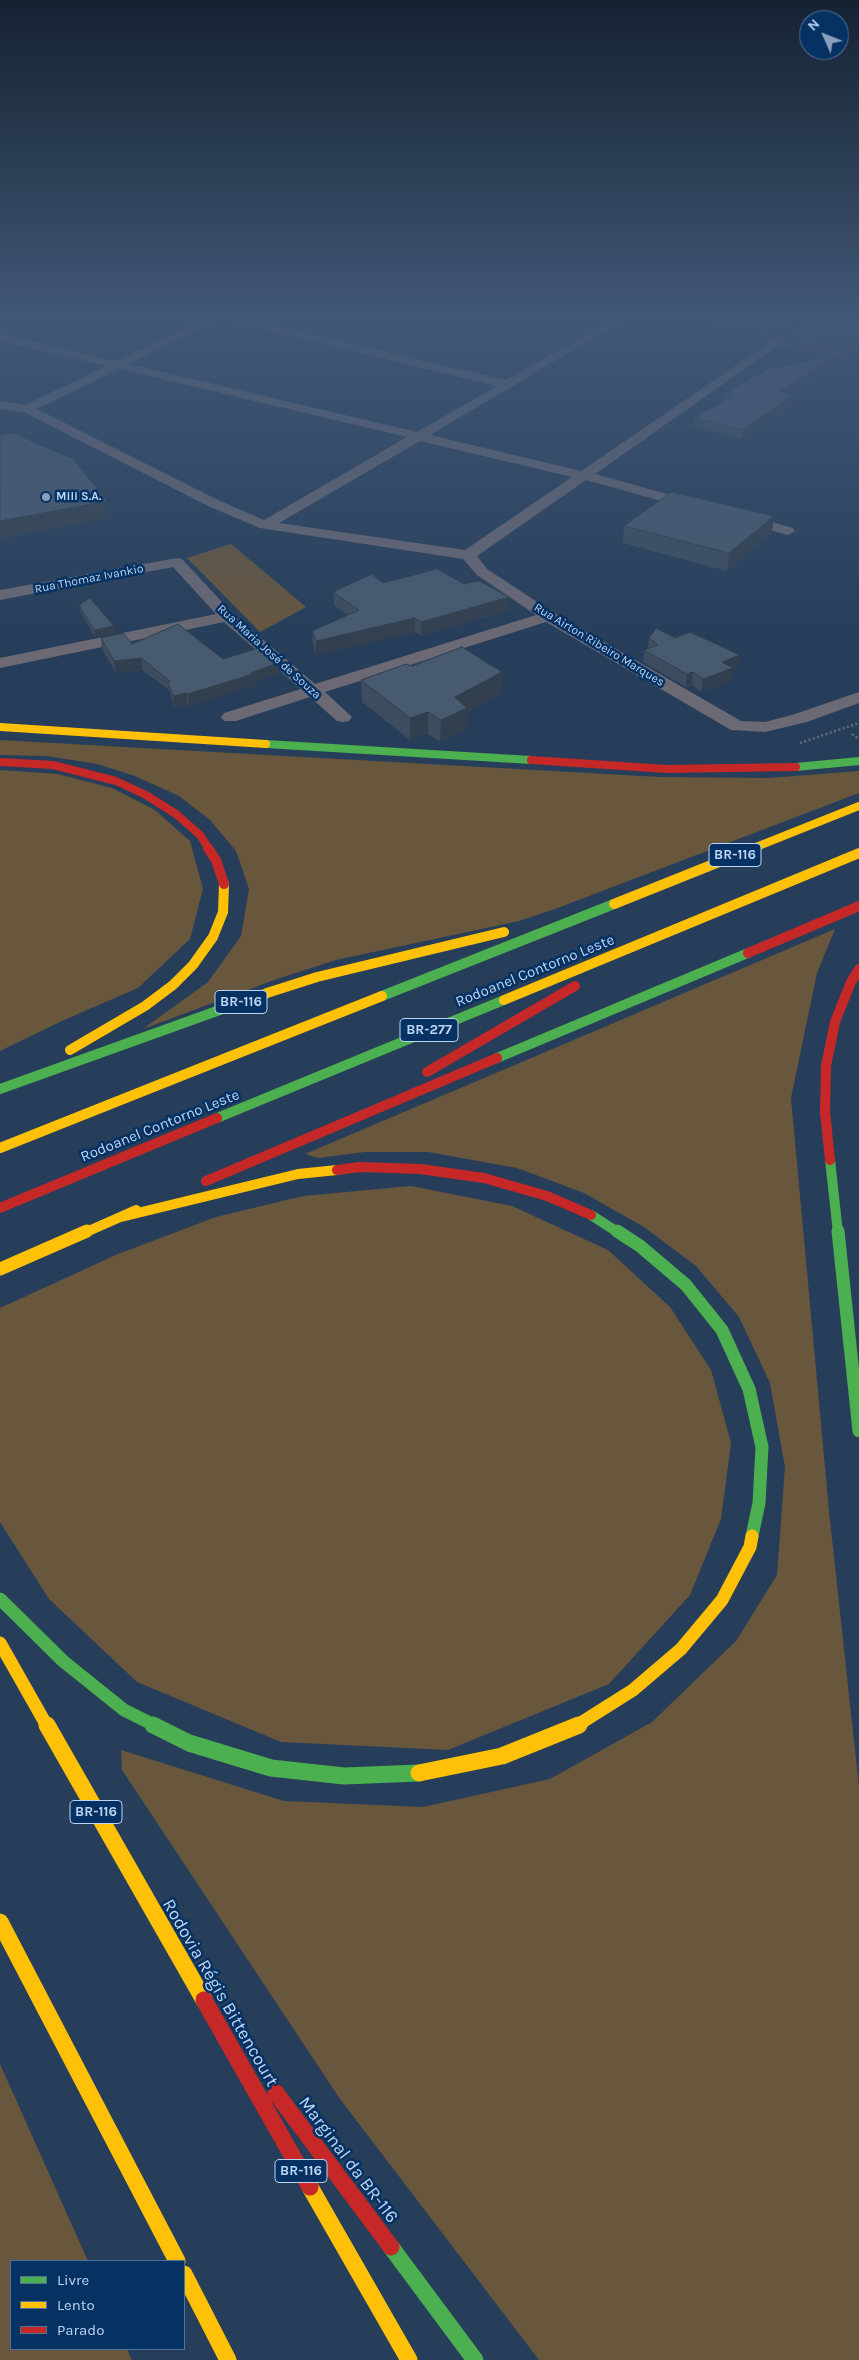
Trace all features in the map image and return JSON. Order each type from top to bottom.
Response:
[{"type":"main road","points":[[0,727],[667,769],[772,769],[859,761]]},
{"type":"main road","points":[[0,762],[54,765],[81,771],[116,781],[146,796],[176,814],[200,835],[216,860],[225,886],[223,912],[213,937],[193,965],[173,985],[117,1023],[0,1089]]},
{"type":"main road","name":"BR-116","points":[[0,1089],[317,977],[612,905],[859,806]]},
{"type":"main road","name":"Rodoanel Contorno Leste","points":[[0,1208],[859,853]]},
{"type":"main road","points":[[0,1148],[612,905]]},
{"type":"main road","points":[[0,1269],[859,906]]},
{"type":"main road","points":[[330,1128],[679,927]]},
{"type":"main road","points":[[859,969],[851,982],[835,1022],[826,1066],[825,1112],[859,1431]]},
{"type":"main road","points":[[0,1599],[62,1661],[124,1710],[189,1743],[271,1768],[344,1776],[425,1772],[502,1756],[579,1725],[633,1690],[681,1649],[722,1600],[750,1547],[759,1503],[762,1447],[749,1389],[722,1330],[686,1285],[640,1246],[594,1216],[547,1196],[484,1178],[420,1169],[360,1167],[298,1174],[121,1217]]},
{"type":"main road","name":"Rodovia Régis Bittencourt","points":[[0,1643],[409,2360]]},
{"type":"main road","points":[[0,1922],[176,2260]]},
{"type":"main road","name":"BR-116","points":[[193,1981],[252,2060]]},
{"type":"main road","name":"Marginal da BR-116","points":[[269,2084],[475,2360]]},
{"type":"main road","points":[[185,2276],[228,2360]]},
{"type":"street","points":[[67,429],[245,518],[265,525],[468,555],[650,429]]},
{"type":"street","points":[[387,429],[582,476],[704,508]]},
{"type":"street","points":[[265,525],[433,429]]},
{"type":"street","points":[[732,516],[788,531]]},
{"type":"street","name":"Rua Airton Ribeiro Marques","points":[[468,555],[482,572],[548,616],[736,726],[765,727],[801,718],[859,697]]},
{"type":"street","name":"Rua Thomaz Ivankio","points":[[0,596],[178,562]]},
{"type":"street","name":"Rua Maria José de Souza","points":[[178,562],[227,618],[343,717]]},
{"type":"street","points":[[230,717],[548,616]]},
{"type":"street","points":[[0,663],[227,618]]},
{"type":"path","points":[[859,732],[852,734],[859,738]]},
{"type":"shaded area","points":[[231,544],[306,607],[260,632],[187,558]]},
{"type":"shaded area","points":[[0,740],[660,777],[769,778],[859,771],[859,793],[519,921],[336,960],[277,979],[143,1029],[208,982],[241,936],[249,889],[236,851],[210,820],[179,796],[135,776],[97,764],[46,756],[0,755]]},
{"type":"shaded area","points":[[0,770],[58,774],[112,788],[155,810],[190,841],[203,889],[190,939],[138,988],[64,1020],[0,1051]]},
{"type":"shaded area","points":[[835,929],[817,973],[791,1098],[829,1511],[859,1787],[859,2360],[539,2360],[340,2099],[122,1770],[121,1750],[284,1801],[423,1807],[550,1779],[652,1722],[736,1641],[777,1575],[785,1467],[770,1383],[739,1317],[696,1266],[644,1227],[584,1193],[517,1168],[428,1152],[365,1152],[318,1158],[305,1154]]},
{"type":"shaded area","points":[[411,1186],[512,1206],[608,1250],[670,1307],[711,1370],[731,1443],[721,1519],[690,1595],[609,1684],[448,1750],[281,1742],[137,1682],[49,1599],[0,1522],[0,1308],[118,1254],[216,1217],[303,1196]]},
{"type":"shaded area","points":[[0,2064],[88,2260],[10,2260],[10,2350],[127,2350],[132,2360],[0,2360]]},
{"type":"building","name":"Mili S.A.","points":[[13,433],[73,459],[107,501],[0,521],[0,435]]},
{"type":"building","points":[[671,492],[774,516],[729,553],[624,526]]},
{"type":"building","points":[[437,569],[464,584],[479,581],[509,597],[421,622],[415,618],[316,641],[312,631],[359,610],[333,592],[372,574],[383,583]]},
{"type":"building","points":[[90,598],[114,626],[94,630],[79,605]]},
{"type":"building","points":[[178,624],[223,659],[262,647],[280,662],[251,673],[253,674],[188,694],[173,696],[168,682],[170,681],[141,658],[114,661],[101,638],[123,633],[132,644]]},
{"type":"building","points":[[656,628],[675,638],[690,632],[740,655],[722,662],[733,668],[703,679],[693,672],[687,674],[644,650],[658,645],[649,638]]},
{"type":"building","points":[[462,647],[502,672],[455,697],[467,708],[441,720],[428,712],[410,718],[361,680],[406,664],[412,666]]},
{"type":"traffic: fast","points":[[266,744],[531,760]]},
{"type":"traffic: fast","points":[[796,767],[859,761]]},
{"type":"traffic: fast","points":[[382,996],[614,904]]},
{"type":"traffic: fast","points":[[497,1058],[748,953]]},
{"type":"traffic: fast","points":[[0,1089],[267,993]]},
{"type":"traffic: fast","points":[[217,1118],[504,1000]]},
{"type":"traffic: fast","points":[[830,1160],[859,1431]]},
{"type":"traffic: fast","points":[[591,1215],[640,1246],[686,1285],[722,1330],[749,1389],[762,1447],[759,1503],[752,1536]]},
{"type":"traffic: fast","points":[[0,1599],[63,1661],[124,1710],[189,1743],[271,1768],[344,1776],[419,1773]]},
{"type":"traffic: fast","points":[[391,2247],[475,2360]]},
{"type":"traffic: slow","points":[[0,727],[266,744]]},
{"type":"traffic: slow","points":[[614,904],[859,806]]},
{"type":"traffic: slow","points":[[504,1000],[859,853]]},
{"type":"traffic: slow","points":[[70,1050],[145,1006],[173,985],[193,965],[213,937],[223,912],[224,884]]},
{"type":"traffic: slow","points":[[267,993],[317,977],[504,932]]},
{"type":"traffic: slow","points":[[0,1148],[382,996]]},
{"type":"traffic: slow","points":[[121,1217],[298,1174],[337,1170]]},
{"type":"traffic: slow","points":[[0,1269],[136,1210]]},
{"type":"traffic: slow","points":[[419,1773],[502,1756],[579,1725],[633,1690],[681,1649],[722,1600],[750,1547],[752,1536]]},
{"type":"traffic: slow","points":[[0,1643],[204,2000]]},
{"type":"traffic: slow","points":[[0,1922],[176,2260]]},
{"type":"traffic: slow","points":[[310,2187],[409,2360]]},
{"type":"traffic: slow","points":[[185,2276],[228,2360]]},
{"type":"traffic: jam","points":[[531,760],[667,769],[771,769],[796,767]]},
{"type":"traffic: jam","points":[[0,762],[53,765],[81,771],[116,781],[146,795],[176,814],[200,835],[216,860],[224,884]]},
{"type":"traffic: jam","points":[[748,953],[859,906]]},
{"type":"traffic: jam","points":[[830,1160],[825,1112],[826,1066],[835,1022],[851,982],[859,969]]},
{"type":"traffic: jam","points":[[427,1072],[575,986]]},
{"type":"traffic: jam","points":[[206,1181],[497,1058]]},
{"type":"traffic: jam","points":[[0,1208],[217,1118]]},
{"type":"traffic: jam","points":[[337,1170],[360,1167],[420,1169],[484,1178],[547,1196],[591,1215]]},
{"type":"traffic: jam","points":[[204,2000],[310,2187]]},
{"type":"traffic: jam","points":[[276,2093],[391,2247]]},
{"type":"place","name":"Mili S.A.","points":[[46,497]]}]
